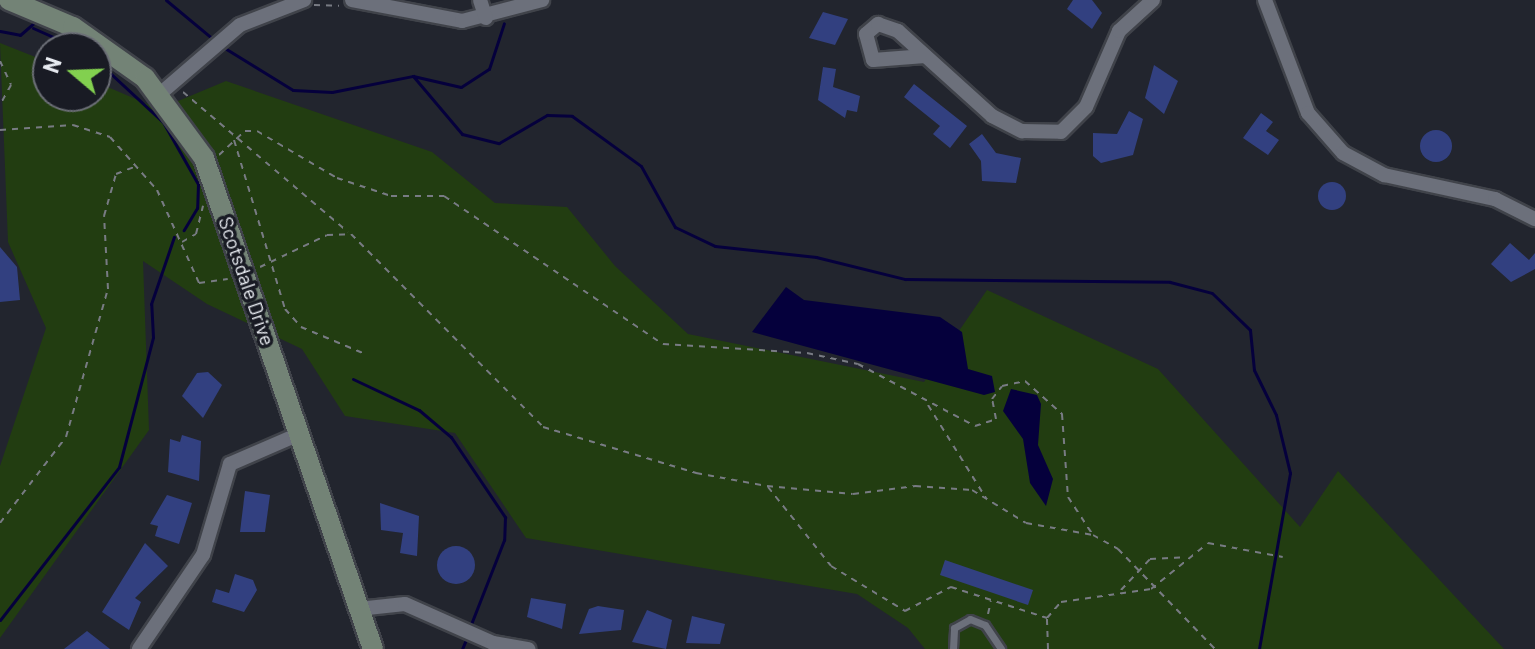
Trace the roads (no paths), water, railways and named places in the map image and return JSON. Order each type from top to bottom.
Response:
[{"type":"street","name":"Scotsdale Drive","points":[[9,0],[73,27],[171,90],[209,172],[373,649]]},
{"type":"street","points":[[171,90],[200,59],[240,25],[304,0]]},
{"type":"street","points":[[352,0],[424,18],[486,18],[542,0]]},
{"type":"street","points":[[480,0],[486,18]]},
{"type":"street","points":[[925,56],[1007,125],[1038,135],[1061,132],[1086,107],[1119,31],[1153,0]]},
{"type":"street","points":[[1265,0],[1308,113],[1343,153],[1384,175],[1495,199],[1535,219]]},
{"type":"street","points":[[139,649],[203,555],[230,464],[299,434]]},
{"type":"street","points":[[358,609],[405,604],[493,643],[528,649]]},
{"type":"lane","points":[[953,649],[950,638],[962,621],[985,625],[1001,649]]},
{"type":"waterway","points":[[166,0],[214,40]]},
{"type":"waterway","points":[[0,31],[20,35],[35,22]]},
{"type":"waterway","points":[[413,76],[461,87],[489,69],[504,23]]},
{"type":"waterway","points":[[33,28],[42,32]]},
{"type":"waterway","points":[[223,47],[293,90],[332,92],[413,76],[462,134],[499,143],[547,115],[572,116],[641,166],[675,227],[715,246],[816,257],[905,279],[1170,282],[1212,293],[1250,330],[1254,370],[1276,415],[1290,473],[1259,649]]},
{"type":"waterway","points":[[112,75],[163,122],[198,184],[197,208],[184,230]]},
{"type":"waterway","points":[[0,620],[119,467],[153,337],[151,304],[174,237]]},
{"type":"waterway","points":[[353,379],[419,410],[451,437],[505,517],[504,540],[471,624]]},
{"type":"waterway","points":[[462,649],[465,642]]}]
